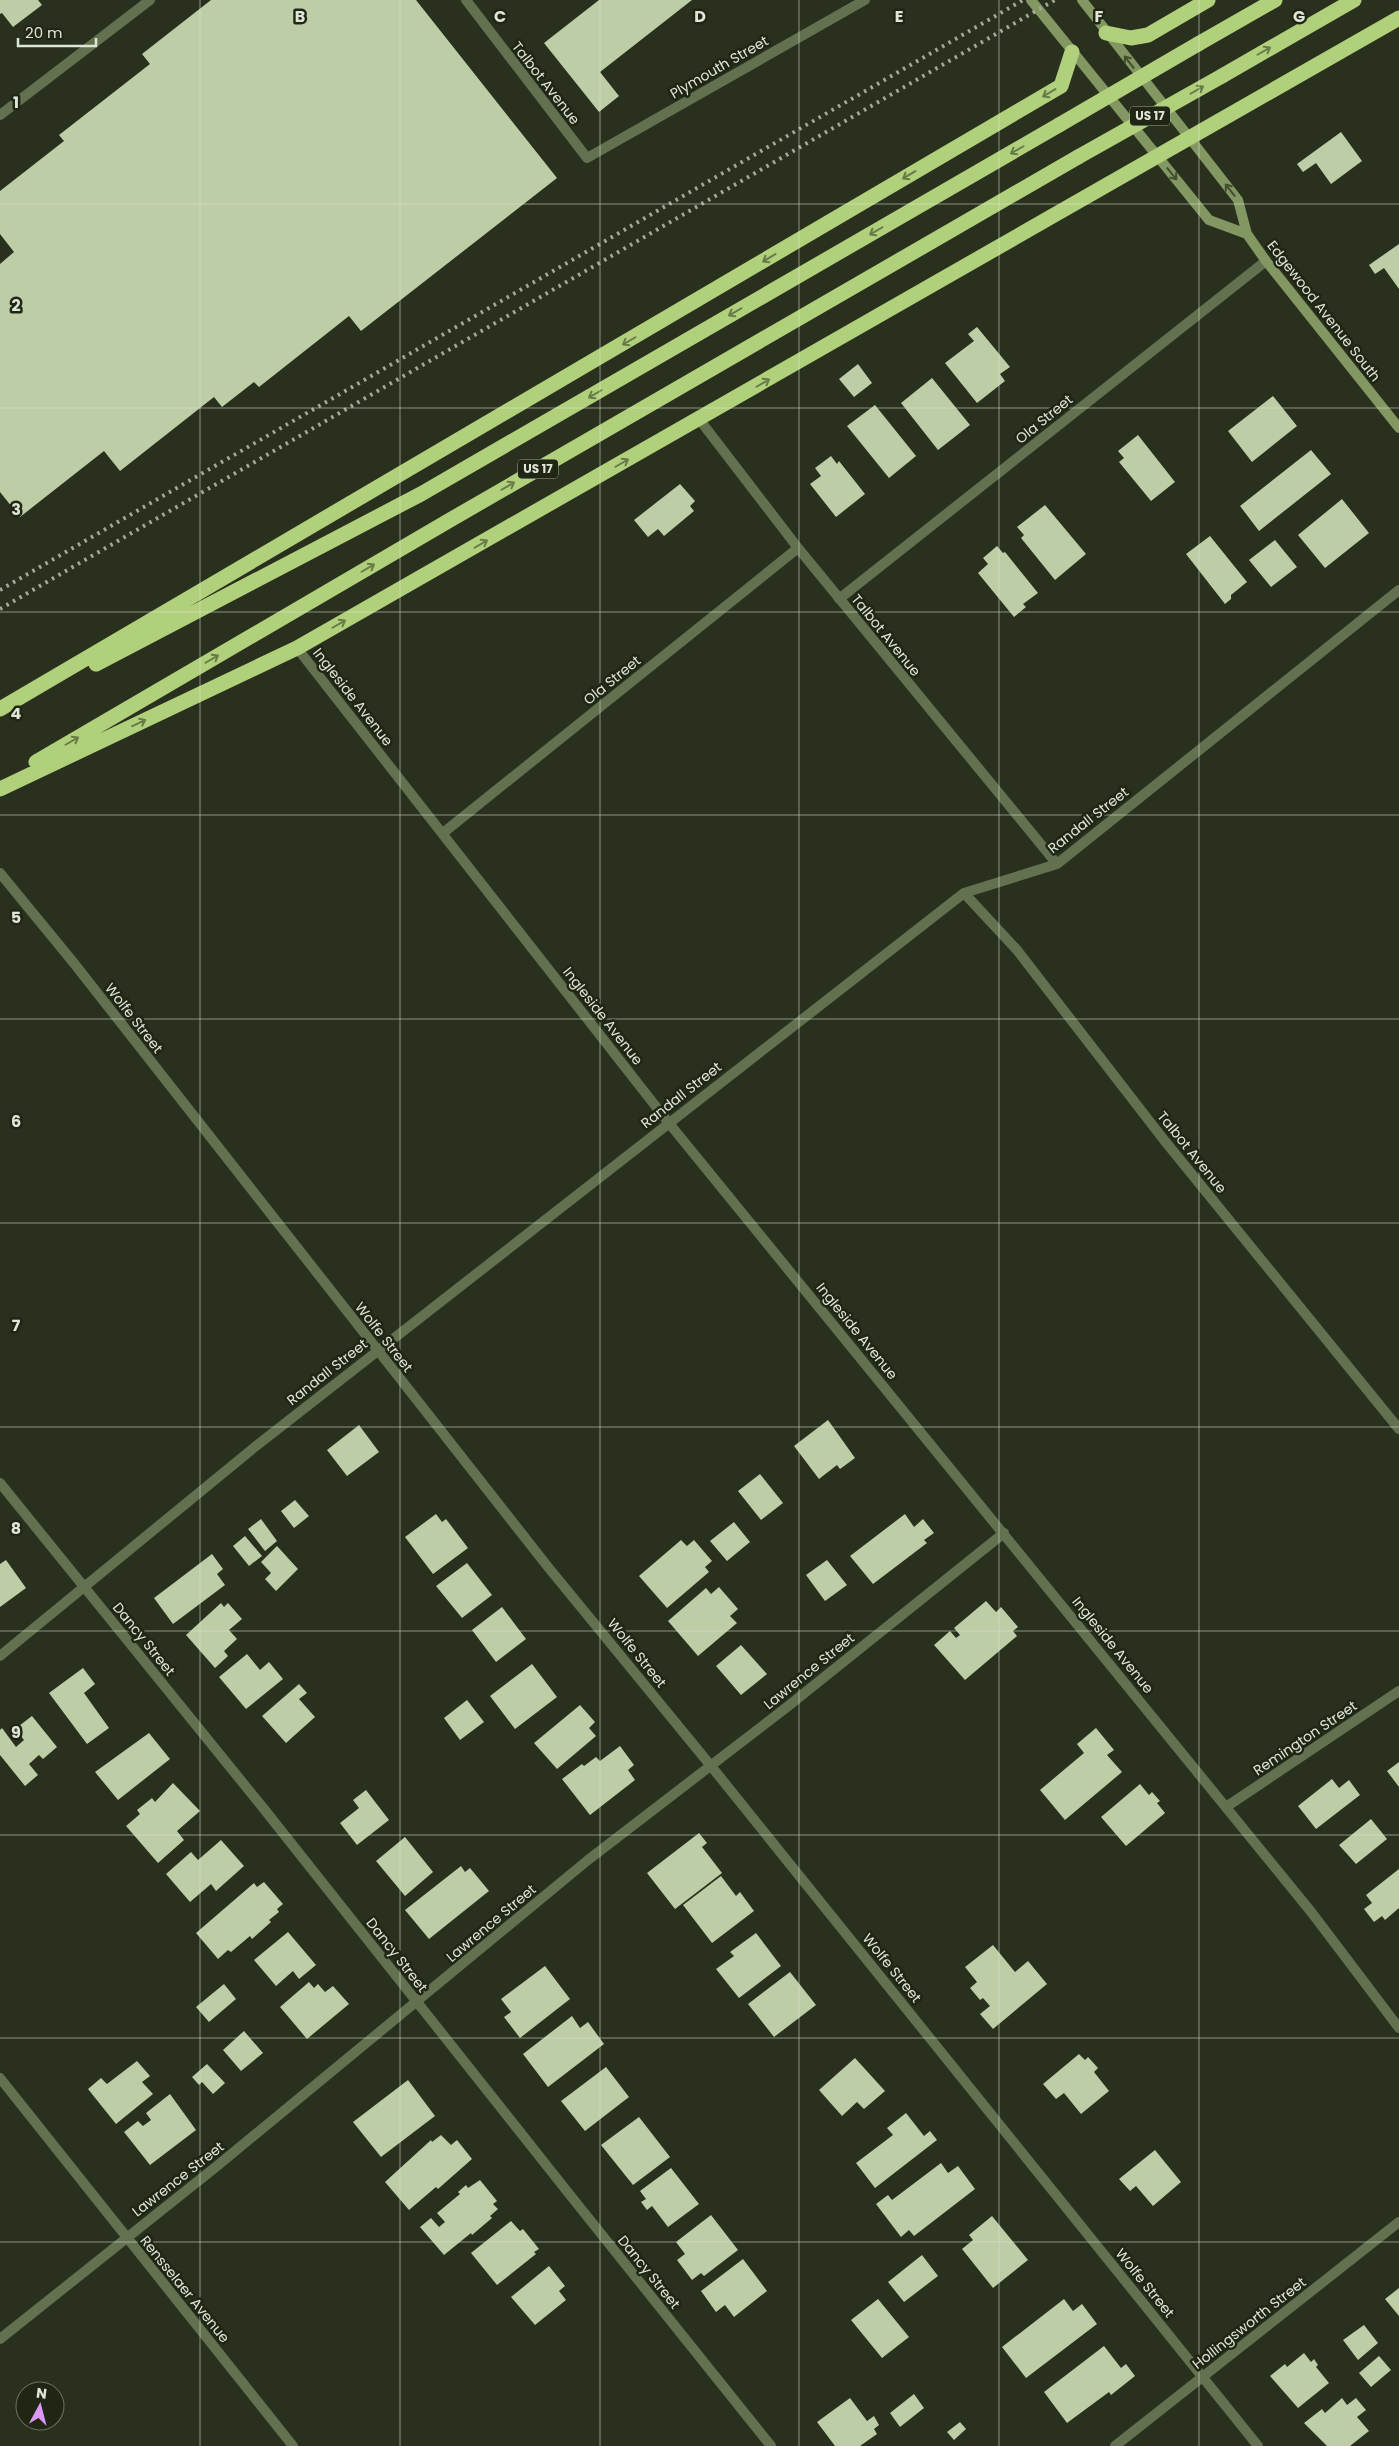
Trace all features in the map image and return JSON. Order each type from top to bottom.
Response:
[{"type":"highway","points":[[1106,33],[1131,38],[1148,35],[1208,0]]},
{"type":"highway","name":"US 17","points":[[0,714],[421,494],[1275,0]]},
{"type":"highway","name":"US 17","points":[[0,783],[450,520],[1078,157],[1354,0]]},
{"type":"highway","points":[[0,789],[297,648],[699,420],[1399,18]]},
{"type":"highway","points":[[0,709],[1061,86],[1072,52]]},
{"type":"main road","points":[[1031,0],[1209,220],[1247,234]]},
{"type":"main road","name":"Edgewood Avenue South","points":[[1082,0],[1238,200],[1247,234],[1266,261],[1399,428]]},
{"type":"street","points":[[0,115],[150,0]]},
{"type":"street","name":"Talbot Avenue","points":[[466,0],[587,158]]},
{"type":"street","name":"Plymouth Street","points":[[587,158],[865,0]]},
{"type":"street","name":"Ola Street","points":[[840,599],[1266,261]]},
{"type":"street","name":"Talbot Avenue","points":[[699,420],[798,548],[1057,864]]},
{"type":"street","name":"Ola Street","points":[[443,833],[798,548]]},
{"type":"street","name":"Randall Street","points":[[0,1656],[256,1446],[377,1350],[964,893],[1057,864],[1399,590]]},
{"type":"street","name":"Ingleside Avenue","points":[[297,648],[668,1122],[1312,1913],[1399,2028]]},
{"type":"street","name":"Wolfe Street","points":[[0,873],[74,962],[548,1567],[711,1766],[1258,2446]]},
{"type":"street","name":"Talbot Avenue","points":[[964,893],[1017,950],[1164,1140],[1399,1429]]},
{"type":"street","name":"Dancy Street","points":[[0,1483],[264,1809],[772,2446]]},
{"type":"street","name":"Lawrence Street","points":[[0,2339],[417,2002],[588,1860],[711,1766],[1004,1533]]},
{"type":"street","name":"Remington Street","points":[[1226,1807],[1399,1691]]},
{"type":"street","name":"Rensselaer Avenue","points":[[0,2078],[294,2446]]},
{"type":"street","name":"Hollingsworth Street","points":[[1115,2446],[1399,2222]]},
{"type":"building","points":[[0,0],[38,0],[42,5],[13,27],[2,13],[0,14]]},
{"type":"building","points":[[211,0],[416,0],[557,178],[361,331],[349,316],[259,387],[254,382],[222,407],[214,397],[120,471],[104,451],[20,517],[0,492],[0,264],[14,252],[0,234],[0,191],[64,141],[59,135],[150,64],[142,54]]},
{"type":"building","points":[[599,0],[692,0],[600,72],[619,96],[599,112],[544,43]]},
{"type":"building","points":[[1341,132],[1362,161],[1331,184],[1316,163],[1303,172],[1297,164]]},
{"type":"building","points":[[1399,244],[1399,289],[1384,268],[1375,274],[1369,265]]},
{"type":"building","points":[[977,327],[1010,367],[1000,374],[1005,381],[977,403],[945,363],[974,341],[968,334]]},
{"type":"building","points":[[858,364],[872,383],[854,397],[839,379]]},
{"type":"building","points":[[932,378],[970,425],[938,450],[901,403]]},
{"type":"building","points":[[1273,396],[1297,426],[1252,462],[1228,431]]},
{"type":"building","points":[[875,405],[916,456],[889,478],[847,426]]},
{"type":"building","points":[[1138,435],[1175,482],[1151,501],[1119,462],[1124,458],[1118,451]]},
{"type":"building","points":[[1311,450],[1331,474],[1259,531],[1240,506]]},
{"type":"building","points":[[831,456],[837,464],[839,461],[865,494],[836,517],[810,484],[821,476],[815,468]]},
{"type":"building","points":[[680,484],[695,501],[690,506],[694,511],[664,536],[658,529],[648,537],[634,520]]},
{"type":"building","points":[[1342,499],[1369,533],[1325,568],[1298,535]]},
{"type":"building","points":[[1045,505],[1086,554],[1055,580],[1021,538],[1024,535],[1017,527]]},
{"type":"building","points":[[1210,536],[1247,582],[1231,595],[1231,599],[1225,604],[1186,554]]},
{"type":"building","points":[[1275,540],[1297,567],[1271,587],[1249,560]]},
{"type":"building","points":[[997,546],[1003,553],[1005,552],[1038,593],[1023,604],[1026,607],[1014,617],[978,573],[988,564],[983,558]]},
{"type":"building","points":[[828,1420],[855,1458],[840,1469],[837,1465],[819,1479],[794,1446]]},
{"type":"building","points":[[359,1425],[379,1452],[347,1476],[327,1450]]},
{"type":"building","points":[[760,1474],[783,1503],[761,1520],[738,1491]]},
{"type":"building","points":[[295,1500],[309,1516],[294,1528],[281,1511]]},
{"type":"building","points":[[436,1514],[442,1522],[446,1519],[468,1548],[433,1574],[405,1537]]},
{"type":"building","points":[[905,1514],[914,1527],[923,1519],[934,1533],[924,1540],[927,1543],[873,1584],[850,1556]]},
{"type":"building","points":[[261,1519],[277,1541],[265,1551],[248,1529]]},
{"type":"building","points":[[734,1522],[750,1542],[727,1561],[710,1541]]},
{"type":"building","points":[[245,1536],[262,1556],[249,1566],[233,1546]]},
{"type":"building","points":[[681,1540],[687,1546],[694,1540],[712,1561],[705,1567],[709,1572],[667,1608],[639,1576]]},
{"type":"building","points":[[277,1546],[298,1569],[276,1591],[265,1579],[271,1573],[261,1562]]},
{"type":"building","points":[[212,1554],[223,1569],[217,1574],[225,1585],[173,1624],[154,1598]]},
{"type":"building","points":[[6,1560],[26,1588],[0,1607],[0,1564]]},
{"type":"building","points":[[827,1560],[847,1585],[825,1601],[806,1575]]},
{"type":"building","points":[[467,1563],[492,1595],[462,1618],[436,1586]]},
{"type":"building","points":[[719,1587],[738,1609],[730,1616],[737,1623],[698,1656],[668,1621],[706,1588],[711,1594]]},
{"type":"building","points":[[986,1601],[996,1612],[1001,1607],[1018,1627],[1013,1631],[1017,1636],[965,1680],[934,1645],[950,1631],[956,1638],[960,1635],[954,1628]]},
{"type":"building","points":[[221,1603],[224,1607],[228,1603],[242,1619],[229,1630],[237,1639],[224,1651],[228,1656],[215,1668],[186,1635]]},
{"type":"building","points":[[502,1607],[526,1639],[496,1662],[472,1630]]},
{"type":"building","points":[[741,1645],[767,1674],[741,1695],[716,1666]]},
{"type":"building","points":[[247,1654],[260,1670],[269,1662],[283,1679],[246,1709],[219,1677]]},
{"type":"building","points":[[532,1664],[557,1697],[515,1729],[490,1696]]},
{"type":"building","points":[[83,1668],[95,1684],[84,1693],[109,1728],[87,1744],[49,1693]]},
{"type":"building","points":[[299,1684],[307,1693],[299,1699],[315,1717],[286,1743],[262,1716]]},
{"type":"building","points":[[467,1700],[484,1722],[460,1740],[444,1718]]},
{"type":"building","points":[[580,1705],[595,1722],[589,1728],[596,1736],[557,1769],[534,1743]]},
{"type":"building","points":[[32,1716],[57,1747],[43,1759],[39,1755],[29,1764],[38,1775],[25,1786],[0,1755],[0,1730],[2,1728],[16,1747],[24,1740],[15,1729]]},
{"type":"building","points":[[1096,1728],[1114,1750],[1107,1755],[1122,1772],[1065,1820],[1040,1790],[1084,1753],[1077,1744]]},
{"type":"building","points":[[149,1733],[170,1759],[118,1800],[95,1772]]},
{"type":"building","points":[[620,1746],[634,1765],[628,1770],[635,1780],[590,1815],[562,1779],[582,1764],[584,1766],[596,1757],[600,1761]]},
{"type":"building","points":[[1399,1762],[1399,1787],[1387,1771]]},
{"type":"building","points":[[1332,1779],[1339,1788],[1349,1780],[1360,1795],[1316,1829],[1298,1806]]},
{"type":"building","points":[[173,1783],[200,1811],[177,1831],[184,1840],[158,1863],[126,1826],[140,1814],[137,1810],[152,1798],[155,1802]]},
{"type":"building","points":[[1140,1784],[1149,1795],[1152,1792],[1160,1801],[1157,1803],[1165,1813],[1126,1846],[1101,1817]]},
{"type":"building","points":[[366,1790],[389,1820],[357,1845],[340,1823],[359,1808],[353,1800]]},
{"type":"building","points":[[1371,1819],[1387,1839],[1356,1864],[1339,1845]]},
{"type":"building","points":[[699,1833],[707,1843],[702,1847],[722,1873],[675,1909],[647,1873]]},
{"type":"building","points":[[405,1837],[433,1872],[405,1896],[376,1861]]},
{"type":"building","points":[[221,1840],[244,1866],[216,1891],[211,1884],[190,1902],[166,1874],[191,1852],[198,1860]]},
{"type":"building","points":[[461,1866],[465,1872],[470,1868],[489,1891],[429,1939],[405,1910]]},
{"type":"building","points":[[1399,1869],[1399,1908],[1385,1920],[1382,1916],[1374,1922],[1364,1909],[1372,1903],[1366,1895]]},
{"type":"building","points":[[721,1876],[736,1896],[740,1892],[754,1911],[712,1943],[683,1905]]},
{"type":"building","points":[[264,1882],[283,1904],[277,1909],[279,1912],[252,1939],[250,1936],[231,1952],[228,1950],[218,1959],[196,1933],[254,1883],[257,1887]]},
{"type":"building","points":[[288,1932],[316,1965],[299,1979],[293,1971],[276,1986],[254,1960]]},
{"type":"building","points":[[756,1933],[781,1966],[739,1998],[716,1969],[734,1956],[730,1952]]},
{"type":"building","points":[[993,1945],[1015,1972],[1028,1961],[1047,1984],[993,2029],[980,2014],[990,2006],[983,1998],[980,2000],[970,1988],[977,1982],[965,1967]]},
{"type":"building","points":[[545,1966],[570,1999],[520,2038],[504,2017],[511,2012],[501,1999]]},
{"type":"building","points":[[790,1972],[816,2005],[774,2037],[748,2004]]},
{"type":"building","points":[[309,1982],[314,1988],[318,1984],[325,1992],[333,1986],[349,2004],[307,2039],[280,2007]]},
{"type":"building","points":[[224,1984],[236,1999],[209,2022],[196,2007]]},
{"type":"building","points":[[572,2016],[580,2028],[588,2022],[604,2044],[548,2087],[523,2054]]},
{"type":"building","points":[[244,2031],[263,2053],[241,2071],[223,2050]]},
{"type":"building","points":[[1079,2054],[1085,2060],[1088,2057],[1098,2068],[1094,2072],[1109,2091],[1081,2114],[1064,2093],[1056,2099],[1043,2084]]},
{"type":"building","points":[[855,2058],[885,2091],[864,2109],[857,2102],[842,2116],[819,2090]]},
{"type":"building","points":[[137,2061],[150,2076],[142,2082],[153,2094],[116,2124],[88,2089],[101,2078],[107,2084]]},
{"type":"building","points":[[207,2064],[225,2083],[213,2094],[202,2082],[199,2085],[192,2077]]},
{"type":"building","points":[[606,2067],[629,2097],[585,2131],[561,2101]]},
{"type":"building","points":[[408,2080],[435,2116],[381,2157],[353,2122]]},
{"type":"building","points":[[170,2094],[196,2130],[150,2165],[124,2132],[138,2121],[143,2126],[151,2120],[146,2113]]},
{"type":"building","points":[[906,2113],[924,2136],[930,2131],[937,2140],[875,2188],[856,2163],[893,2135],[887,2128]]},
{"type":"building","points":[[639,2117],[670,2157],[633,2185],[601,2145]]},
{"type":"building","points":[[441,2135],[451,2145],[457,2140],[472,2159],[438,2189],[436,2187],[409,2210],[385,2182],[431,2140],[432,2142]]},
{"type":"building","points":[[1155,2150],[1181,2182],[1153,2206],[1136,2186],[1130,2191],[1119,2179]]},
{"type":"building","points":[[941,2163],[948,2173],[958,2166],[975,2189],[914,2236],[909,2230],[901,2237],[876,2204],[888,2195],[892,2200]]},
{"type":"building","points":[[671,2168],[699,2204],[668,2227],[652,2206],[647,2210],[641,2202],[646,2199],[640,2191]]},
{"type":"building","points":[[480,2180],[497,2201],[493,2204],[498,2209],[490,2216],[492,2218],[444,2255],[420,2227],[431,2218],[439,2227],[445,2222],[437,2213],[460,2194],[458,2192],[466,2185],[468,2188]]},
{"type":"building","points":[[711,2215],[738,2250],[704,2276],[701,2273],[692,2280],[677,2260],[685,2254],[676,2242]]},
{"type":"building","points":[[992,2216],[1028,2260],[993,2288],[962,2249],[973,2240],[969,2235]]},
{"type":"building","points":[[511,2221],[520,2231],[523,2229],[539,2249],[534,2252],[536,2254],[497,2285],[471,2253]]},
{"type":"building","points":[[922,2255],[938,2276],[904,2302],[888,2282]]},
{"type":"building","points":[[743,2259],[767,2291],[734,2317],[725,2305],[716,2312],[701,2291]]},
{"type":"building","points":[[549,2266],[565,2286],[559,2291],[566,2300],[535,2325],[511,2297]]},
{"type":"building","points":[[1399,2288],[1399,2316],[1385,2299]]},
{"type":"building","points":[[878,2299],[909,2337],[882,2358],[851,2320]]},
{"type":"building","points":[[1064,2299],[1073,2311],[1082,2304],[1097,2324],[1026,2378],[1002,2347]]},
{"type":"building","points":[[1364,2325],[1378,2343],[1358,2360],[1343,2340]]},
{"type":"building","points":[[1104,2346],[1121,2368],[1126,2364],[1135,2376],[1111,2395],[1109,2392],[1067,2423],[1044,2392]]},
{"type":"building","points":[[1304,2353],[1311,2362],[1314,2359],[1318,2365],[1316,2367],[1329,2383],[1298,2408],[1270,2376],[1285,2364],[1287,2367]]},
{"type":"building","points":[[1379,2356],[1391,2370],[1371,2387],[1359,2373]]},
{"type":"building","points":[[914,2394],[924,2408],[900,2427],[890,2413]]},
{"type":"building","points":[[850,2398],[867,2421],[874,2416],[879,2425],[874,2429],[877,2434],[860,2446],[835,2446],[817,2422]]},
{"type":"building","points":[[1342,2398],[1347,2405],[1356,2398],[1366,2410],[1357,2417],[1369,2431],[1350,2446],[1327,2446],[1304,2423],[1322,2409],[1325,2413]]},
{"type":"building","points":[[960,2422],[966,2429],[954,2440],[947,2432]]},
{"type":"railway","points":[[0,590],[1023,0]]},
{"type":"railway","points":[[0,609],[1055,0]]}]
